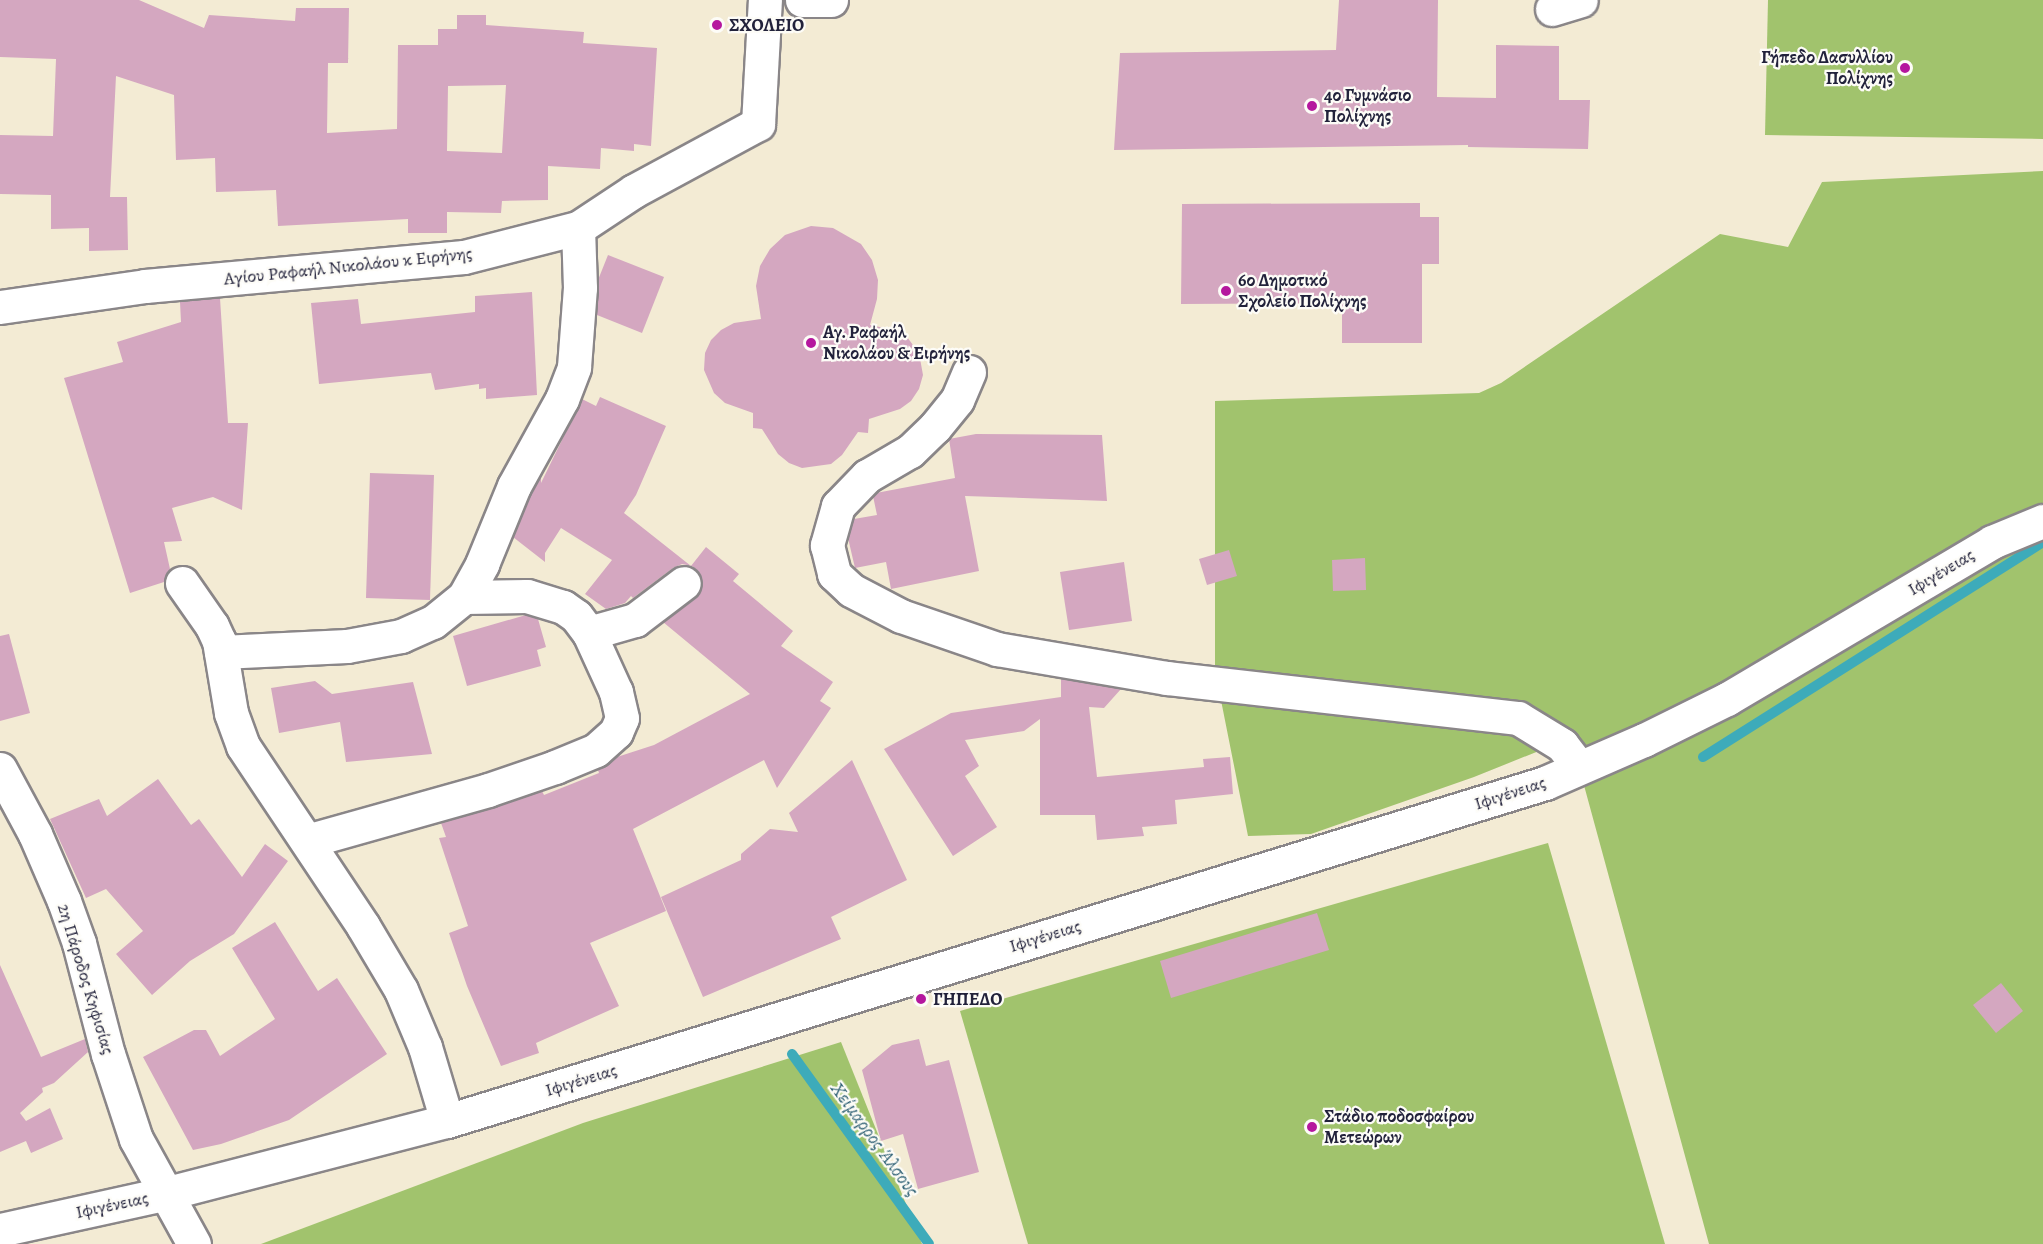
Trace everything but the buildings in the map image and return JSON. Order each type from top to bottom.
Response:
[{"type":"street","name":"Αγίου Ραφαήλ Νικολάου κ Ειρήνης","points":[[0,307],[145,286],[464,257],[578,228],[634,191],[758,124],[765,0]]},
{"type":"street","points":[[801,0],[831,0]]},
{"type":"street","points":[[221,652],[348,646],[401,636],[433,621],[464,597],[482,564],[514,486],[562,399],[574,367],[580,288],[578,228]]},
{"type":"street","points":[[969,372],[957,400],[935,427],[910,452],[867,476],[838,506],[827,546],[834,574],[851,590],[902,616],[997,649],[1167,678],[1518,718],[1562,745],[1579,767]]},
{"type":"street","name":"Ιφιγένειας","points":[[0,1230],[164,1194],[447,1121],[1545,783],[1644,740],[1727,699],[1992,542],[2043,521]]},
{"type":"street","points":[[182,583],[212,626],[221,652],[231,712],[239,738],[256,769],[307,841],[381,954],[412,1011],[447,1121]]},
{"type":"street","points":[[589,633],[635,620],[684,583]]},
{"type":"street","points":[[307,841],[488,790],[597,750],[616,732],[622,718],[613,685],[589,633],[576,616],[549,601],[527,596],[464,597]]},
{"type":"street","name":"2η Πάροδος Κηφισίας","points":[[0,769],[35,834],[64,901],[136,1139],[164,1194],[194,1244]]},
{"type":"green space","name":"Γήπεδο Δασυλλίου Πολίχνης","points":[[1768,0],[2043,0],[2043,139],[1765,135]]},
{"type":"green space","points":[[2043,171],[2043,1244],[1709,1244],[1579,767],[1576,736],[1474,777],[1311,834],[1248,836],[1215,670],[1215,401],[1479,393],[1501,383],[1720,234],[1788,247],[1822,182]]},
{"type":"green space","name":"Στάδιο ποδοσφαίρου Μετεώρων","points":[[1548,843],[1665,1244],[1028,1244],[960,1011]]},
{"type":"green space","points":[[841,1042],[922,1244],[261,1244],[583,1123]]},
{"type":"waterway","points":[[1703,757],[2043,542]]},
{"type":"waterway","name":"Χείμαρρος Άλσους","points":[[792,1054],[929,1244]]},
{"type":"place","name":"ΣΧΟΛΕΙΟ","points":[[717,25]]},
{"type":"place","name":"Γήπεδο Δασυλλίου Πολίχνης","points":[[1905,68]]},
{"type":"place","name":"4ο Γυμνάσιο Πολίχνης","points":[[1312,106]]},
{"type":"place","name":"6ο Δημοτικό Σχολείο Πολίχνης","points":[[1226,291]]},
{"type":"place","name":"Αγ. Ραφαήλ Νικολάου & Ειρήνης","points":[[811,343]]},
{"type":"place","name":"ΓΗΠΕΔΟ","points":[[921,999]]},
{"type":"place","name":"Στάδιο ποδοσφαίρου Μετεώρων","points":[[1312,1127]]}]
